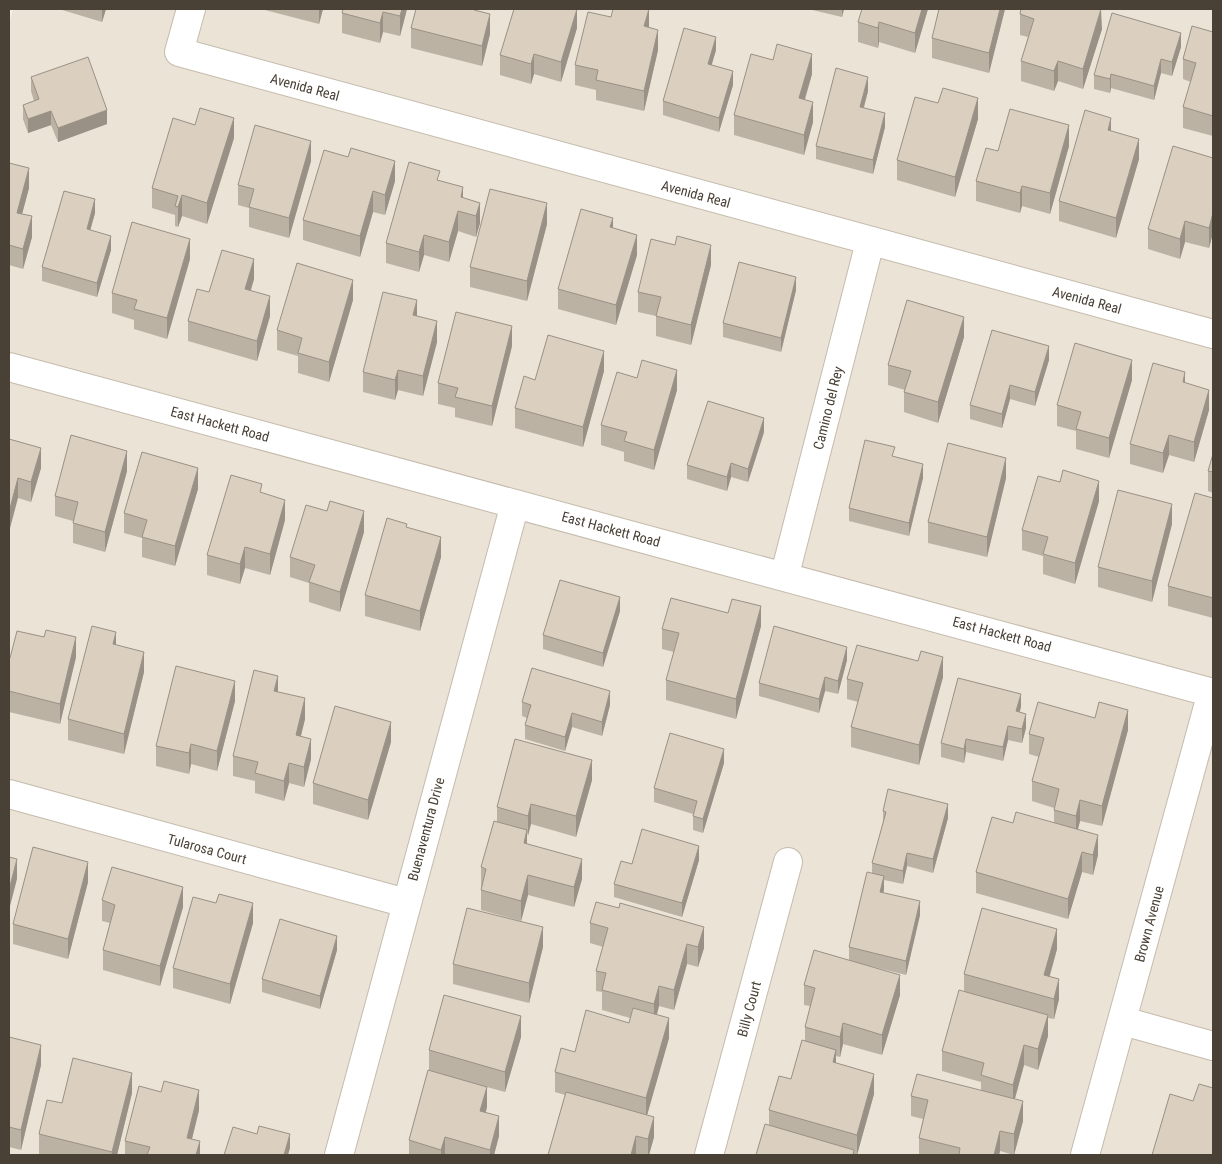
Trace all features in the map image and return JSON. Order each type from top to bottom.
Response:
[{"type":"street","name":"Avenida Real","points":[[191,9],[179,52],[1213,334]]},
{"type":"street","name":"Camino del Rey","points":[[785,574],[870,242]]},
{"type":"street","name":"East Hackett Road","points":[[9,367],[515,504],[785,574],[1213,693]]},
{"type":"street","name":"Buenaventura Drive","points":[[339,1155],[515,504]]},
{"type":"street","name":"Brown Avenue","points":[[1086,1155],[1213,693]]},
{"type":"street","name":"Tularosa Court","points":[[9,794],[406,903]]},
{"type":"street","name":"Billy Court","points":[[709,1155],[788,862]]},
{"type":"street","points":[[1123,1021],[1213,1046]]},
{"type":"shaded area","points":[[13,9],[1213,9],[1213,1155],[9,1155],[9,24]]},
{"type":"building","points":[[343,9],[402,9],[400,16],[383,12],[380,23],[342,13]]},
{"type":"building","points":[[416,9],[475,9],[490,14],[482,46],[411,28]]},
{"type":"building","points":[[514,9],[577,9],[561,62],[534,54],[531,64],[500,55]]},
{"type":"building","points":[[613,9],[649,9],[644,26],[658,30],[644,91],[596,80],[598,70],[575,65],[588,12],[611,17]]},
{"type":"building","points":[[862,9],[922,9],[915,33],[879,22],[878,28],[858,22]]},
{"type":"building","points":[[939,9],[1000,9],[989,53],[932,38]]},
{"type":"building","points":[[1021,9],[1101,9],[1083,69],[1058,61],[1054,71],[1021,61],[1034,19],[1020,14]]},
{"type":"building","points":[[1112,13],[1181,33],[1172,62],[1161,59],[1154,86],[1111,74],[1110,79],[1094,75]]},
{"type":"building","points":[[1192,26],[1213,32],[1213,116],[1183,107],[1196,63],[1183,59]]},
{"type":"building","points":[[684,28],[716,37],[708,64],[733,71],[719,118],[663,101]]},
{"type":"building","points":[[777,44],[812,54],[799,98],[813,102],[804,135],[734,115],[751,54],[773,60]]},
{"type":"building","points":[[88,57],[107,110],[58,128],[51,111],[28,119],[23,105],[39,99],[31,77]]},
{"type":"building","points":[[836,68],[868,77],[860,107],[885,113],[873,160],[816,146]]},
{"type":"building","points":[[943,88],[978,98],[955,177],[897,160],[915,97],[938,103]]},
{"type":"building","points":[[200,108],[234,118],[207,203],[182,195],[178,207],[175,206],[178,196],[152,188],[173,118],[195,125]]},
{"type":"building","points":[[1010,109],[1069,125],[1050,193],[1022,186],[1020,193],[976,181],[986,148],[998,151]]},
{"type":"building","points":[[1085,110],[1111,118],[1108,130],[1139,139],[1116,218],[1059,201]]},
{"type":"building","points":[[255,125],[311,141],[289,218],[249,207],[254,189],[238,185]]},
{"type":"building","points":[[1173,146],[1213,158],[1213,213],[1209,228],[1185,221],[1180,239],[1148,229]]},
{"type":"building","points":[[351,148],[395,161],[385,195],[373,191],[360,236],[303,220],[324,150],[348,157]]},
{"type":"building","points":[[409,162],[440,171],[437,180],[463,187],[461,197],[480,203],[476,216],[458,211],[449,242],[424,235],[419,252],[386,243]]},
{"type":"building","points":[[9,163],[29,168],[17,213],[32,216],[23,249],[9,245]]},
{"type":"building","points":[[490,189],[547,203],[527,281],[470,267]]},
{"type":"building","points":[[64,191],[95,199],[87,229],[111,236],[97,283],[42,267]]},
{"type":"building","points":[[581,209],[613,218],[610,227],[637,235],[616,305],[558,289]]},
{"type":"building","points":[[132,222],[190,239],[167,318],[134,309],[137,300],[112,293]]},
{"type":"building","points":[[677,236],[711,245],[691,325],[656,316],[661,297],[638,292],[651,239],[675,245]]},
{"type":"building","points":[[222,250],[254,259],[245,289],[270,296],[257,341],[188,321],[197,289],[209,292]]},
{"type":"building","points":[[739,262],[796,277],[781,338],[723,323]]},
{"type":"building","points":[[297,263],[353,280],[329,362],[298,353],[302,338],[277,330]]},
{"type":"building","points":[[383,292],[417,300],[413,315],[437,321],[423,376],[398,370],[395,380],[363,372]]},
{"type":"building","points":[[907,300],[964,317],[938,402],[904,392],[911,371],[888,365]]},
{"type":"building","points":[[456,312],[512,326],[492,406],[455,397],[458,388],[438,383]]},
{"type":"building","points":[[992,330],[1049,346],[1035,392],[1010,385],[1002,414],[970,405]]},
{"type":"building","points":[[548,335],[604,351],[583,427],[515,408],[524,376],[535,380]]},
{"type":"building","points":[[1075,343],[1132,360],[1109,438],[1076,429],[1081,412],[1057,405]]},
{"type":"building","points":[[642,360],[677,370],[654,450],[624,441],[627,432],[601,425],[617,372],[637,378]]},
{"type":"building","points":[[1153,363],[1185,372],[1183,382],[1209,390],[1194,442],[1169,435],[1163,453],[1130,444]]},
{"type":"building","points":[[708,401],[764,418],[748,469],[731,463],[727,477],[687,465]]},
{"type":"building","points":[[71,435],[127,451],[105,532],[73,523],[78,502],[55,496]]},
{"type":"building","points":[[9,439],[41,448],[31,482],[18,478],[9,512]]},
{"type":"building","points":[[865,440],[895,447],[892,456],[923,464],[909,523],[849,508]]},
{"type":"building","points":[[948,443],[1006,458],[987,537],[928,522]]},
{"type":"building","points":[[142,452],[198,468],[175,546],[142,537],[147,520],[124,513]]},
{"type":"building","points":[[1213,454],[1213,472],[1208,471]]},
{"type":"building","points":[[1063,470],[1099,481],[1075,563],[1043,554],[1048,537],[1022,530],[1038,476],[1060,482]]},
{"type":"building","points":[[231,475],[262,484],[260,492],[285,500],[270,554],[245,547],[240,564],[207,555]]},
{"type":"building","points":[[1118,490],[1172,504],[1152,581],[1098,567]]},
{"type":"building","points":[[1195,493],[1213,498],[1213,598],[1168,586]]},
{"type":"building","points":[[330,501],[364,511],[340,592],[309,582],[315,565],[290,557],[306,505],[327,511]]},
{"type":"building","points":[[387,518],[407,524],[406,527],[441,537],[420,611],[365,595]]},
{"type":"building","points":[[560,580],[620,597],[603,653],[543,635]]},
{"type":"building","points":[[671,598],[728,613],[732,599],[761,606],[736,699],[666,680],[679,633],[662,629]]},
{"type":"building","points":[[92,626],[116,632],[113,644],[144,652],[124,734],[68,719]]},
{"type":"building","points":[[774,626],[847,647],[838,681],[825,677],[819,699],[759,683]]},
{"type":"building","points":[[46,630],[76,637],[60,704],[9,691],[9,658],[17,631],[44,637]]},
{"type":"building","points":[[857,645],[918,661],[921,651],[943,657],[919,745],[851,727],[863,683],[847,679]]},
{"type":"building","points":[[176,666],[235,681],[217,751],[191,744],[189,753],[156,746]]},
{"type":"building","points":[[532,668],[610,691],[602,722],[572,713],[565,737],[525,725],[531,705],[522,702]]},
{"type":"building","points":[[254,670],[278,676],[274,691],[305,698],[296,735],[311,739],[304,767],[289,763],[284,781],[255,773],[258,762],[233,756]]},
{"type":"building","points":[[958,678],[1021,694],[1016,711],[1026,714],[1022,729],[1008,726],[1003,747],[966,739],[964,749],[941,743]]},
{"type":"building","points":[[1038,702],[1095,718],[1099,702],[1128,710],[1102,806],[1080,800],[1076,816],[1054,810],[1059,789],[1032,781],[1044,738],[1029,734]]},
{"type":"building","points":[[335,706],[391,722],[368,800],[313,783]]},
{"type":"building","points":[[670,733],[724,749],[703,819],[693,816],[697,801],[654,788]]},
{"type":"building","points":[[515,739],[592,760],[576,816],[531,804],[528,816],[497,807]]},
{"type":"building","points":[[888,789],[948,804],[933,859],[907,853],[903,871],[872,863],[886,812],[883,811]]},
{"type":"building","points":[[1016,812],[1098,835],[1093,855],[1082,852],[1068,899],[976,872],[992,817],[1013,823]]},
{"type":"building","points":[[494,821],[527,830],[524,843],[582,859],[574,887],[528,875],[521,901],[481,890],[486,869],[481,867]]},
{"type":"building","points":[[642,829],[699,846],[682,903],[614,884],[621,861],[632,864]]},
{"type":"building","points":[[33,847],[88,862],[68,939],[13,924]]},
{"type":"building","points":[[9,857],[17,859],[9,890]]},
{"type":"building","points":[[112,867],[183,887],[160,966],[103,950],[115,905],[102,900]]},
{"type":"building","points":[[867,872],[884,876],[880,892],[920,901],[906,961],[849,947]]},
{"type":"building","points":[[219,894],[253,903],[230,984],[173,968],[193,897],[216,903]]},
{"type":"building","points":[[596,902],[619,908],[620,903],[704,927],[698,947],[687,944],[674,990],[659,986],[654,1004],[602,990],[606,973],[596,971],[608,928],[590,923]]},
{"type":"building","points":[[467,908],[543,927],[529,983],[453,964]]},
{"type":"building","points":[[982,908],[1057,929],[1044,975],[1059,979],[1054,999],[964,974]]},
{"type":"building","points":[[280,919],[337,936],[320,996],[262,979]]},
{"type":"building","points":[[814,950],[900,975],[882,1035],[843,1023],[840,1037],[805,1027],[815,988],[804,985]]},
{"type":"building","points":[[959,990],[1048,1015],[1038,1049],[1024,1045],[1013,1085],[981,1075],[984,1063],[942,1051]]},
{"type":"building","points":[[444,995],[521,1016],[505,1072],[429,1050]]},
{"type":"building","points":[[633,1008],[669,1018],[646,1098],[555,1072],[561,1048],[575,1052],[586,1010],[629,1023]]},
{"type":"building","points":[[9,1037],[41,1045],[21,1130],[9,1127]]},
{"type":"building","points":[[802,1040],[836,1050],[833,1062],[874,1074],[857,1135],[769,1110],[779,1076],[791,1079]]},
{"type":"building","points":[[73,1058],[132,1073],[112,1152],[39,1134],[47,1100],[62,1103]]},
{"type":"building","points":[[428,1070],[487,1087],[480,1111],[499,1116],[490,1150],[445,1137],[441,1150],[409,1140]]},
{"type":"building","points":[[917,1074],[1023,1101],[1014,1134],[1000,1131],[994,1155],[959,1155],[960,1148],[919,1138],[928,1100],[911,1096]]},
{"type":"building","points":[[164,1081],[199,1090],[187,1138],[200,1141],[196,1155],[147,1155],[150,1147],[125,1141],[139,1086],[161,1092]]},
{"type":"building","points":[[1199,1084],[1213,1088],[1213,1155],[1152,1155],[1170,1094],[1193,1101]]},
{"type":"building","points":[[566,1092],[654,1117],[648,1139],[636,1136],[631,1155],[548,1155]]},
{"type":"building","points":[[765,1124],[854,1150],[853,1155],[756,1155]]},
{"type":"building","points":[[259,1126],[290,1134],[284,1155],[224,1155],[233,1127],[257,1134]]}]
